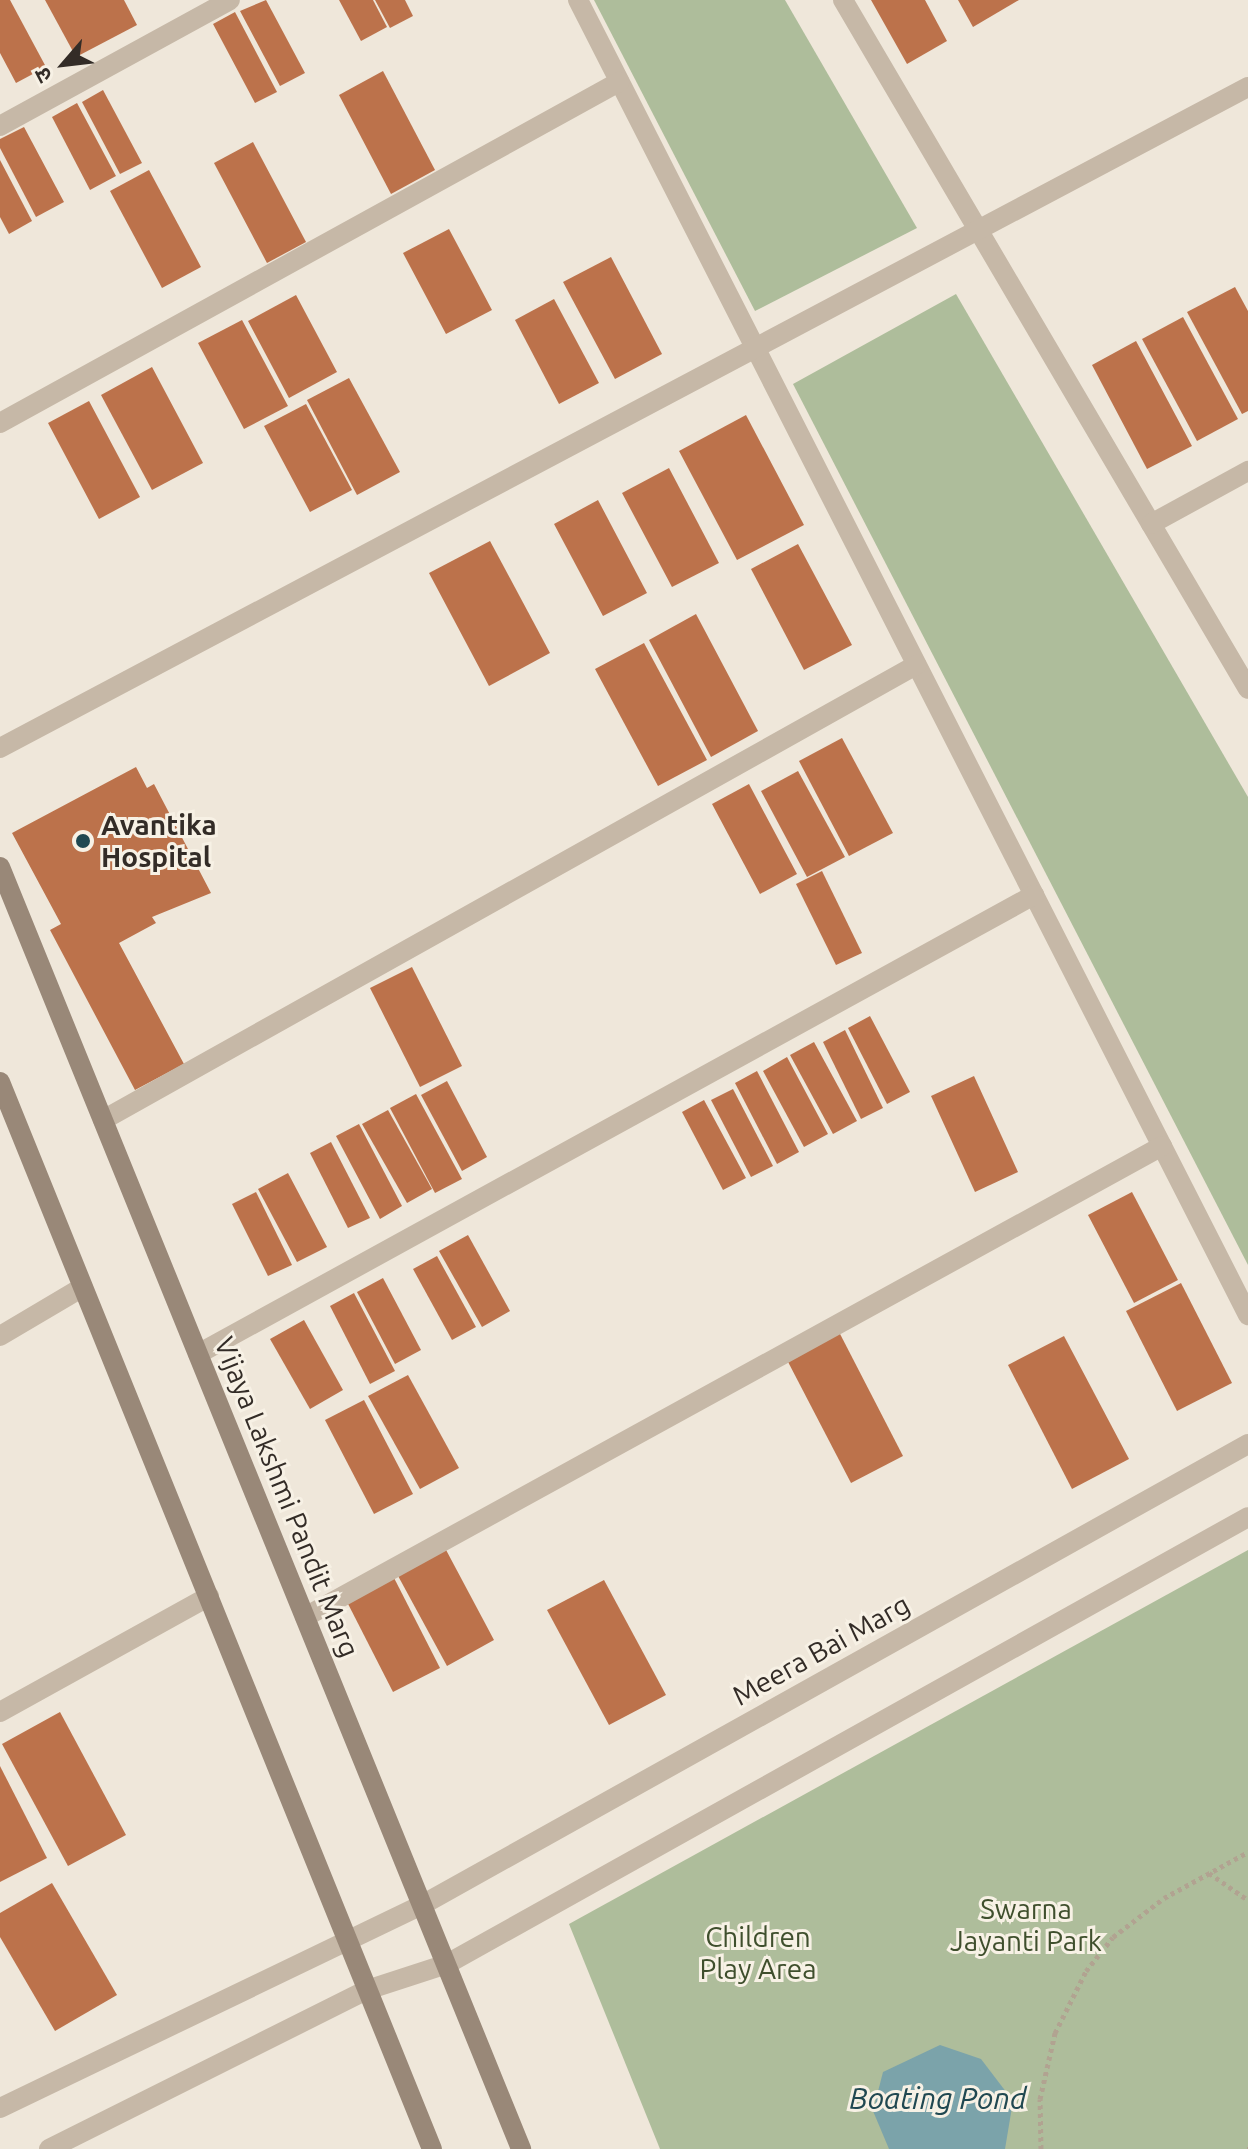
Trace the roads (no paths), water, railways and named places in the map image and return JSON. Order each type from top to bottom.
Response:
[{"type":"street","points":[[0,126],[230,0]]},
{"type":"street","points":[[578,0],[1248,1315]]},
{"type":"street","points":[[843,0],[1248,689]]},
{"type":"street","points":[[0,423],[619,82]]},
{"type":"street","points":[[0,748],[1248,87]]},
{"type":"street","points":[[1151,524],[1248,471]]},
{"type":"street","points":[[103,1120],[916,665]]},
{"type":"street","name":"Vijaya Lakshmi Pandit Marg","points":[[0,867],[521,2149]]},
{"type":"street","points":[[198,1354],[1034,895]]},
{"type":"street","points":[[0,1082],[432,2149]]},
{"type":"street","points":[[305,1617],[1162,1146]]},
{"type":"street","points":[[0,1336],[83,1287]]},
{"type":"street","name":"Meera Bai Marg","points":[[0,2108],[345,1939],[422,1905],[1248,1444]]},
{"type":"street","points":[[49,2149],[367,1990],[447,1964],[1248,1517]]},
{"type":"street","points":[[0,1712],[209,1596]]},
{"type":"water","name":"Boating Pond","points":[[940,2045],[981,2059],[1013,2101],[1005,2149],[889,2149],[873,2111],[883,2072]]},
{"type":"place","name":"Avantika Hospital","points":[[83,841]]},
{"type":"park label","name":"Swarna Jayanti Park","points":[[1026,1925]]},
{"type":"park label","name":"Children Play Area","points":[[758,1953]]}]
